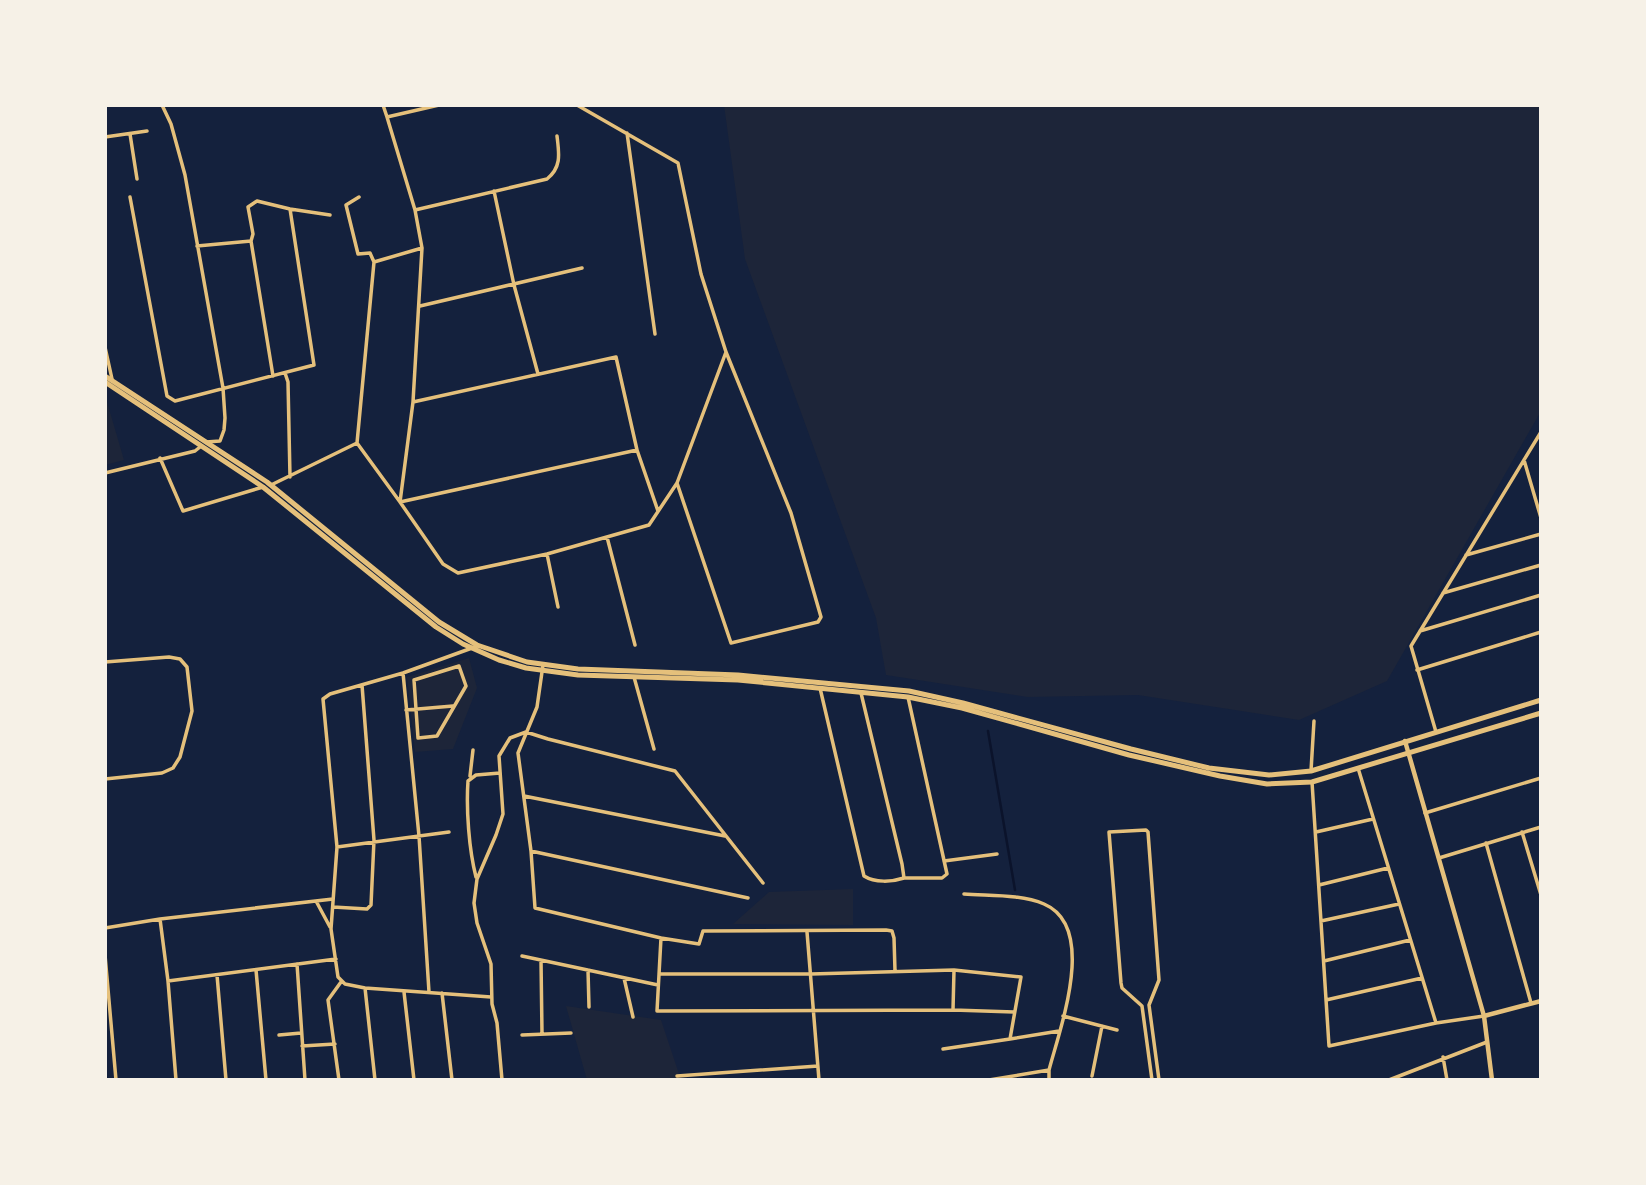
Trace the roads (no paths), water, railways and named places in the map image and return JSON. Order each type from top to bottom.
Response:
[{"type":"main road","points":[[105,376],[203,444]]},
{"type":"main road","points":[[105,382],[267,486],[446,627],[488,650],[542,668]]},
{"type":"main road","points":[[267,486],[421,616],[472,648],[499,660],[542,668],[738,680],[908,697],[962,708],[1117,752],[1221,771],[1258,774],[1290,775],[1311,771],[1541,700]]},
{"type":"main road","points":[[634,674],[738,675],[909,691],[963,703],[1220,776],[1267,783],[1311,782],[1541,713]]},
{"type":"street","points":[[105,473],[220,441],[224,430],[223,388],[183,167],[172,124],[162,105]]},
{"type":"street","points":[[383,105],[415,210],[422,248],[412,402],[400,502]]},
{"type":"street","points":[[387,117],[439,105]]},
{"type":"street","points":[[577,105],[678,163],[701,274],[726,352],[791,513],[821,617],[818,622],[731,643],[677,484]]},
{"type":"street","points":[[105,137],[147,131]]},
{"type":"street","points":[[628,133],[655,334]]},
{"type":"street","points":[[130,134],[137,179]]},
{"type":"street","points":[[415,210],[547,179],[557,169],[560,158],[557,136]]},
{"type":"street","points":[[494,191],[514,285],[538,374]]},
{"type":"street","points":[[130,197],[167,396],[175,401],[314,365],[290,209]]},
{"type":"street","points":[[359,197],[346,205],[351,229],[358,254],[370,253],[374,262],[357,443],[443,564],[458,573],[547,554],[649,525],[677,484],[726,352]]},
{"type":"street","points":[[273,376],[248,207],[257,201],[330,215]]},
{"type":"street","points":[[197,246],[251,241]]},
{"type":"street","points":[[374,262],[422,248]]},
{"type":"street","points":[[420,306],[582,268]]},
{"type":"street","points":[[105,347],[113,381]]},
{"type":"street","points":[[412,402],[616,357],[637,450],[658,511]]},
{"type":"street","points":[[285,373],[288,382],[289,477]]},
{"type":"street","points":[[1436,732],[1411,646],[1541,432]]},
{"type":"street","points":[[160,458],[183,511],[267,486],[357,443]]},
{"type":"street","points":[[400,502],[637,450]]},
{"type":"street","points":[[1524,460],[1541,518]]},
{"type":"street","points":[[1466,555],[1541,534]]},
{"type":"street","points":[[607,537],[635,645]]},
{"type":"street","points":[[547,554],[558,607]]},
{"type":"street","points":[[1443,593],[1541,565]]},
{"type":"street","points":[[1420,631],[1541,595]]},
{"type":"street","points":[[1417,670],[1541,632]]},
{"type":"street","points":[[472,648],[403,673],[330,694],[323,699],[337,847],[331,929],[338,976],[341,982],[350,986],[491,997]]},
{"type":"street","points":[[105,662],[169,657],[180,659],[187,667],[192,711],[180,757],[173,768],[162,773],[105,779]]},
{"type":"street","points":[[459,666],[466,686],[437,736],[418,738],[416,709],[414,680],[459,666]]},
{"type":"street","points":[[542,668],[537,707],[519,753],[536,908],[661,938],[699,944],[703,931],[892,931],[895,971]]},
{"type":"street","points":[[403,673],[419,836],[429,992]]},
{"type":"street","points":[[634,674],[654,749]]},
{"type":"street","points":[[332,907],[367,909],[370,906],[373,840],[362,685]]},
{"type":"street","points":[[820,688],[864,876],[870,880],[895,881],[945,876],[908,697]]},
{"type":"street","points":[[861,691],[904,878]]},
{"type":"street","points":[[407,710],[454,706]]},
{"type":"street","points":[[1311,771],[1314,721]]},
{"type":"street","points":[[477,879],[503,814],[499,755],[510,738],[526,732],[675,771],[763,883]]},
{"type":"street","points":[[1405,741],[1484,1016],[1492,1080]]},
{"type":"street","points":[[473,750],[467,798],[471,858],[477,879],[475,914],[491,964],[491,997],[498,1030],[502,1080]]},
{"type":"street","points":[[1358,768],[1436,1023]]},
{"type":"street","points":[[469,778],[500,773]]},
{"type":"street","points":[[1425,813],[1541,778]]},
{"type":"street","points":[[1311,782],[1329,1046],[1436,1023],[1484,1016],[1541,1001]]},
{"type":"street","points":[[524,796],[725,836]]},
{"type":"street","points":[[1316,832],[1373,819]]},
{"type":"street","points":[[1439,858],[1541,827]]},
{"type":"street","points":[[337,847],[373,840],[449,832]]},
{"type":"street","points":[[1151,1077],[1142,1006],[1122,988],[1121,983],[1109,832],[1148,832],[1159,980],[1149,1005],[1159,1080]]},
{"type":"street","points":[[1522,832],[1541,895]]},
{"type":"street","points":[[1486,843],[1531,1003]]},
{"type":"street","points":[[531,851],[748,898]]},
{"type":"street","points":[[944,861],[997,854]]},
{"type":"street","points":[[1319,885],[1388,868]]},
{"type":"street","points":[[964,894],[1030,900],[1056,911],[1066,924],[1074,964],[1049,1070],[1049,1080]]},
{"type":"street","points":[[105,928],[333,898]]},
{"type":"street","points":[[316,901],[331,929]]},
{"type":"street","points":[[1321,921],[1399,904]]},
{"type":"street","points":[[160,919],[176,1080]]},
{"type":"street","points":[[807,932],[819,1080]]},
{"type":"street","points":[[661,938],[656,1010],[1014,1012]]},
{"type":"street","points":[[1324,961],[1410,940]]},
{"type":"street","points":[[105,955],[116,1080]]},
{"type":"street","points":[[522,956],[658,985]]},
{"type":"street","points":[[168,981],[336,959]]},
{"type":"street","points":[[541,960],[542,1033]]},
{"type":"street","points":[[297,964],[304,1080]]},
{"type":"street","points":[[256,970],[266,1080]]},
{"type":"street","points":[[588,970],[589,1007]]},
{"type":"street","points":[[659,974],[954,970],[1021,977],[1010,1039]]},
{"type":"street","points":[[953,1010],[954,970]]},
{"type":"street","points":[[217,975],[226,1080]]},
{"type":"street","points":[[624,978],[633,1017]]},
{"type":"street","points":[[1326,1000],[1422,978]]},
{"type":"street","points":[[339,1080],[328,1000],[341,982]]},
{"type":"street","points":[[365,988],[375,1080]]},
{"type":"street","points":[[403,991],[414,1080]]},
{"type":"street","points":[[442,993],[452,1080]]},
{"type":"street","points":[[1063,1016],[1117,1030]]},
{"type":"street","points":[[1145,1023],[1152,1025]]},
{"type":"street","points":[[1092,1076],[1102,1026]]},
{"type":"street","points":[[943,1049],[1059,1031]]},
{"type":"street","points":[[522,1034],[571,1032]]},
{"type":"street","points":[[279,1035],[301,1033]]},
{"type":"street","points":[[1388,1080],[1486,1040]]},
{"type":"street","points":[[302,1046],[335,1044]]},
{"type":"street","points":[[1443,1058],[1447,1080]]},
{"type":"street","points":[[677,1076],[818,1066]]},
{"type":"street","points":[[989,1080],[1049,1070]]},
{"type":"waterway","points":[[988,731],[1015,890]]}]
